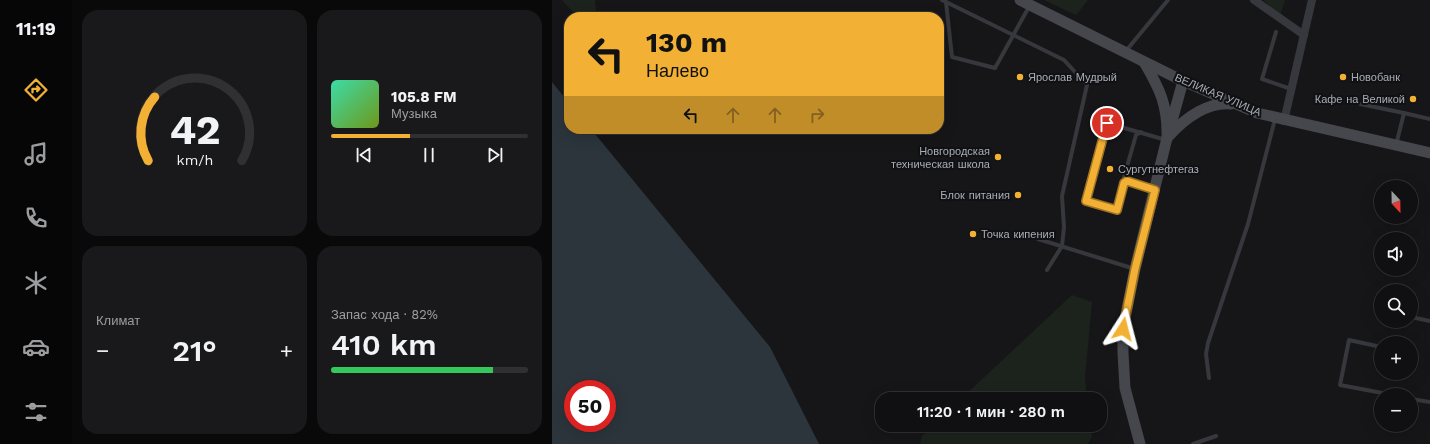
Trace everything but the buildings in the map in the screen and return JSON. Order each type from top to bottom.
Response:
[{"type":"main road","name":"ВЕЛИКАЯ УЛИЦА","points":[[1025,2],[1183,81],[1238,106],[1280,120],[1430,153]]},
{"type":"main road","points":[[1144,61],[1162,95],[1166,113],[1167,139]]},
{"type":"main road","points":[[1140,444],[1127,397],[1123,353],[1124,321],[1135,269],[1183,81]]},
{"type":"main road","points":[[1167,139],[1187,119],[1208,107],[1224,104],[1238,106]]},
{"type":"street","points":[[1255,0],[1304,35]]},
{"type":"street","points":[[1280,120],[1291,89],[1312,0]]},
{"type":"lane","points":[[1125,52],[1168,0]]},
{"type":"lane","points":[[944,1],[1064,60],[1087,85],[1062,196],[1064,227],[1062,246],[1047,270]]},
{"type":"lane","points":[[944,1],[952,57],[995,68],[1013,36],[1025,2]]},
{"type":"lane","points":[[1276,32],[1262,79],[1291,89]]},
{"type":"lane","points":[[1360,104],[1430,119]]},
{"type":"lane","points":[[1396,145],[1404,113]]},
{"type":"lane","points":[[1209,378],[1206,354],[1208,343],[1248,224],[1280,120]]},
{"type":"lane","points":[[1127,181],[1124,183],[1120,192],[1117,210],[1086,201],[1107,123],[1167,139]]},
{"type":"lane","points":[[1141,132],[1136,136],[1124,177],[1127,181],[1155,190]]},
{"type":"lane","points":[[1038,239],[1135,269]]},
{"type":"lane","points":[[1418,318],[1430,321]]},
{"type":"lane","points":[[1374,345],[1349,340],[1340,385],[1374,391]]},
{"type":"lane","points":[[1418,400],[1430,402]]},
{"type":"lane","points":[[1193,444],[1216,436]]},
{"type":"shaded area","points":[[562,0],[595,0],[596,12],[573,12]]},
{"type":"shaded area","points":[[1044,0],[1088,0],[1076,15]]},
{"type":"shaded area","points":[[1263,0],[1285,0],[1280,15]]},
{"type":"shaded area","points":[[552,82],[564,97],[564,134],[595,134],[770,347],[819,444],[552,444]]},
{"type":"shaded area","points":[[1072,295],[1092,302],[1085,378],[1086,392],[968,392]]},
{"type":"shaded area","points":[[926,432],[1092,432],[1092,437],[1088,444],[920,444],[922,436]]},
{"type":"place","name":"Ярослав Мудрый","points":[[1020,77]]},
{"type":"place","name":"Новобанк","points":[[1343,77]]},
{"type":"place","name":"Кафе на Великой","points":[[1413,99]]},
{"type":"place","name":"Новгородская техническая школа","points":[[998,157]]},
{"type":"place","name":"Сургутнефтегаз","points":[[1110,169]]},
{"type":"place","name":"Блок питания","points":[[1018,195]]},
{"type":"place","name":"Точка кипения","points":[[973,234]]},
{"type":"route","points":[[1107,123],[1086,201],[1117,210],[1120,192],[1124,183],[1127,181],[1155,190],[1135,269],[1123,329]]}]
